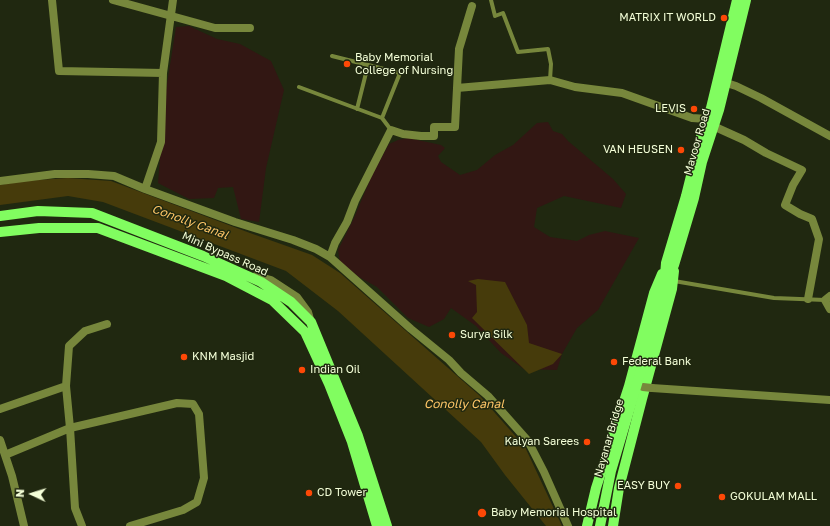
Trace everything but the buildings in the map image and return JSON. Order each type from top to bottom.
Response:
[{"type":"main road","name":"Mavoor Road","points":[[722,82],[737,0]]},
{"type":"main road","name":"Mavoor Road","points":[[645,357],[710,122],[746,0]]},
{"type":"main road","name":"Mini Bypass Road","points":[[0,216],[38,211],[92,213],[204,256],[261,282],[291,302],[311,322],[329,384],[352,442],[378,526]]},
{"type":"main road","name":"Mini Bypass Road","points":[[0,232],[39,228],[98,228],[226,276],[272,300],[305,332],[322,359],[358,436],[387,526]]},
{"type":"main road","points":[[613,526],[619,488],[674,281],[670,264]]},
{"type":"main road","points":[[588,525],[596,488],[629,386],[654,293],[670,264]]},
{"type":"main road","name":"Nayanar Bridge","points":[[600,526],[611,471],[645,357]]},
{"type":"main road","points":[[588,525],[594,517],[601,516],[606,519],[610,526]]},
{"type":"street","points":[[52,0],[59,71],[163,73]]},
{"type":"street","points":[[113,0],[214,28],[250,28]]},
{"type":"street","points":[[145,189],[161,142],[163,73],[173,0]]},
{"type":"street","points":[[330,257],[335,243],[347,222],[355,201],[391,130],[403,134],[434,136],[434,127],[455,127],[458,49],[472,6]]},
{"type":"street","points":[[457,88],[550,80],[575,87],[622,93],[692,118],[710,122],[766,153],[802,170],[793,185],[785,205],[812,219],[819,239],[808,299]]},
{"type":"street","points":[[722,82],[761,98],[830,136]]},
{"type":"street","points":[[0,180],[55,174],[114,176],[235,222],[294,240],[316,249],[330,257],[411,329],[450,360],[461,373],[488,396],[528,441],[544,472],[568,526]]},
{"type":"street","points":[[828,298],[830,309]]},
{"type":"street","points":[[82,526],[75,508],[66,386],[69,346],[85,330],[107,324]]},
{"type":"street","points":[[0,409],[66,386]]},
{"type":"street","points":[[642,387],[830,400]]},
{"type":"street","points":[[5,455],[70,428],[177,403],[193,404],[199,414],[204,478],[198,502],[183,510],[130,526]]},
{"type":"street","points":[[0,440],[12,476],[24,526]]},
{"type":"lane","points":[[492,0],[495,16],[503,13],[518,52],[548,49],[551,64],[550,80]]},
{"type":"lane","points":[[332,56],[400,73],[382,118]]},
{"type":"lane","points":[[357,109],[368,65]]},
{"type":"lane","points":[[299,87],[382,118],[391,130]]},
{"type":"lane","points":[[674,281],[774,298],[828,298]]},
{"type":"shaded area","points":[[189,26],[217,39],[240,44],[271,61],[284,90],[266,168],[259,222],[241,219],[233,187],[218,188],[214,198],[189,199],[158,183],[165,97],[176,27]]},
{"type":"shaded area","points":[[548,122],[553,131],[562,134],[568,141],[613,179],[626,194],[621,208],[564,196],[537,208],[534,227],[550,237],[577,241],[589,235],[605,231],[639,238],[598,310],[577,328],[562,354],[557,370],[524,369],[501,353],[476,326],[451,308],[444,319],[429,327],[408,318],[377,287],[359,277],[340,262],[338,250],[354,218],[372,175],[389,144],[408,138],[441,145],[445,148],[438,156],[441,162],[460,175],[477,170],[495,155],[513,145],[537,123]]},
{"type":"water","name":"Conolly Canal","points":[[68,178],[111,181],[312,255],[340,273],[480,396],[525,447],[562,526],[546,526],[505,475],[481,442],[338,311],[286,271],[103,202],[68,196],[0,205],[0,185],[23,181]]},
{"type":"water","points":[[478,279],[505,282],[527,325],[529,343],[562,354],[553,364],[529,374],[472,318],[477,312],[476,285],[468,281]]},
{"type":"place","name":"MATRIX IT WORLD","points":[[724,18]]},
{"type":"place","name":"Baby Memorial College of Nursing","points":[[347,64]]},
{"type":"place","name":"LEVIS","points":[[694,109]]},
{"type":"place","name":"VAN HEUSEN","points":[[681,150]]},
{"type":"place","name":"Surya Silk","points":[[452,335]]},
{"type":"place","name":"KNM Masjid","points":[[184,357]]},
{"type":"place","name":"Federal Bank","points":[[614,362]]},
{"type":"place","name":"Indian Oil","points":[[302,370]]},
{"type":"place","name":"Kalyan Sarees","points":[[587,442]]},
{"type":"place","name":"EASY BUY","points":[[678,486]]},
{"type":"place","name":"CD Tower","points":[[309,493]]},
{"type":"place","name":"GOKULAM MALL","points":[[722,497]]},
{"type":"place","name":"Baby Memorial Hospital","points":[[482,513]]}]
